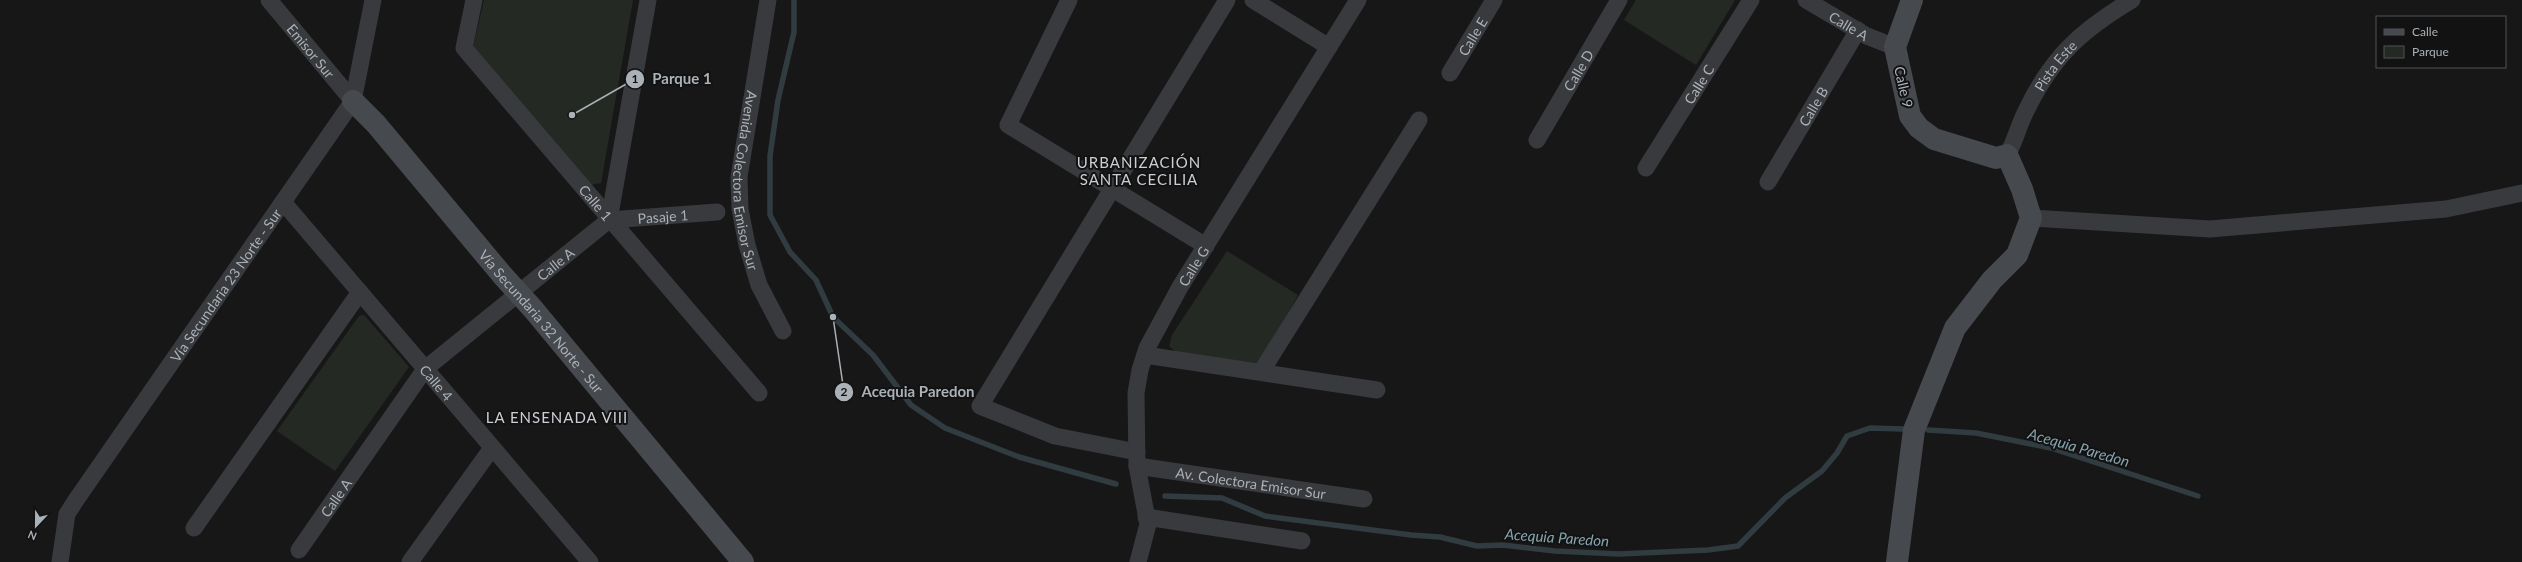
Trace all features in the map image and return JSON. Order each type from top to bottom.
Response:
[{"type":"street","name":"Emisor Sur","points":[[269,0],[353,101]]},
{"type":"street","name":"Vía Secundaria 23 Norte - Sur","points":[[60,562],[67,514],[353,101],[373,0]]},
{"type":"street","name":"Calle 1","points":[[474,0],[464,48],[609,220],[759,393]]},
{"type":"street","points":[[609,220],[648,0]]},
{"type":"street","name":"Avenida Colectora Emisor Sur","points":[[768,0],[739,177],[740,209],[747,245],[759,285],[783,331]]},
{"type":"street","points":[[1069,0],[1008,125],[1206,246]]},
{"type":"street","points":[[1114,189],[1227,0]]},
{"type":"street","points":[[1253,0],[1329,47]]},
{"type":"street","name":"Calle G","points":[[1138,562],[1148,524],[1137,459],[1136,393],[1145,355],[1160,323],[1206,246],[1358,0]]},
{"type":"street","name":"Calle E","points":[[1450,73],[1494,0]]},
{"type":"street","name":"Calle D","points":[[1537,140],[1619,0]]},
{"type":"street","name":"Calle C","points":[[1646,168],[1751,0]]},
{"type":"street","name":"Calle A","points":[[1806,0],[1858,30],[1895,47]]},
{"type":"street","name":"Calle 9","points":[[1912,0],[1895,47],[1910,116],[1919,128],[1934,139],[1996,158],[2007,155]]},
{"type":"street","name":"Pista Este","points":[[2007,155],[2014,143],[2024,114],[2046,72],[2073,41],[2104,16],[2132,0]]},
{"type":"street","name":"Calle B","points":[[1768,182],[1858,30]]},
{"type":"street","name":"Vía Secundaria 32 Norte - Sur","points":[[353,101],[376,124],[533,309],[743,562]]},
{"type":"street","points":[[1261,372],[1419,120]]},
{"type":"street","points":[[1897,562],[1914,430],[1955,328],[1992,280],[2017,255],[2031,218],[2022,190],[2007,155]]},
{"type":"street","name":"Av. Colectora Emisor Sur","points":[[1114,189],[980,406],[1055,436],[1137,459],[1364,499]]},
{"type":"street","points":[[2031,218],[2210,229],[2446,209],[2522,192]]},
{"type":"street","name":"Calle 4","points":[[283,202],[590,562]]},
{"type":"street","name":"Pasaje 1","points":[[609,220],[717,212]]},
{"type":"street","name":"Calle A","points":[[299,550],[426,369],[517,292],[609,220]]},
{"type":"street","points":[[194,528],[360,292]]},
{"type":"street","points":[[1145,355],[1377,390]]},
{"type":"street","points":[[410,562],[492,448]]},
{"type":"street","points":[[1146,517],[1302,541]]},
{"type":"green space","points":[[484,0],[633,0],[601,183],[591,185],[473,47]]},
{"type":"green space","points":[[1636,0],[1735,0],[1696,65],[1624,20]]},
{"type":"green space","points":[[1227,251],[1298,295],[1260,364],[1176,352],[1169,346],[1172,335]]},
{"type":"green space","points":[[364,315],[409,367],[335,471],[277,431],[359,316]]},
{"type":"waterway","name":"Acequia Paredon","points":[[794,0],[794,32],[778,100],[770,156],[770,215],[790,252],[816,280],[833,317],[873,355],[911,405],[945,428],[1019,457],[1116,484]]},
{"type":"waterway","name":"Acequia Paredon","points":[[1165,496],[1222,498],[1265,516],[1411,535],[1440,537],[1477,546],[1503,545],[1555,551],[1619,554],[1708,550],[1738,546],[1785,498],[1822,471],[1837,453],[1847,436],[1870,428],[1903,429]]},
{"type":"waterway","name":"Acequia Paredon","points":[[1928,430],[1976,433],[2051,448],[2198,496]]},
{"type":"place","name":"Parque 1","points":[[572,115]]},
{"type":"place","name":"Acequia Paredon","points":[[833,317]]},
{"type":"district","name":"URBANIZACIÓN SANTA CECILIA","points":[[1139,170]]},
{"type":"district","name":"LA ENSENADA VIII","points":[[557,417]]}]
